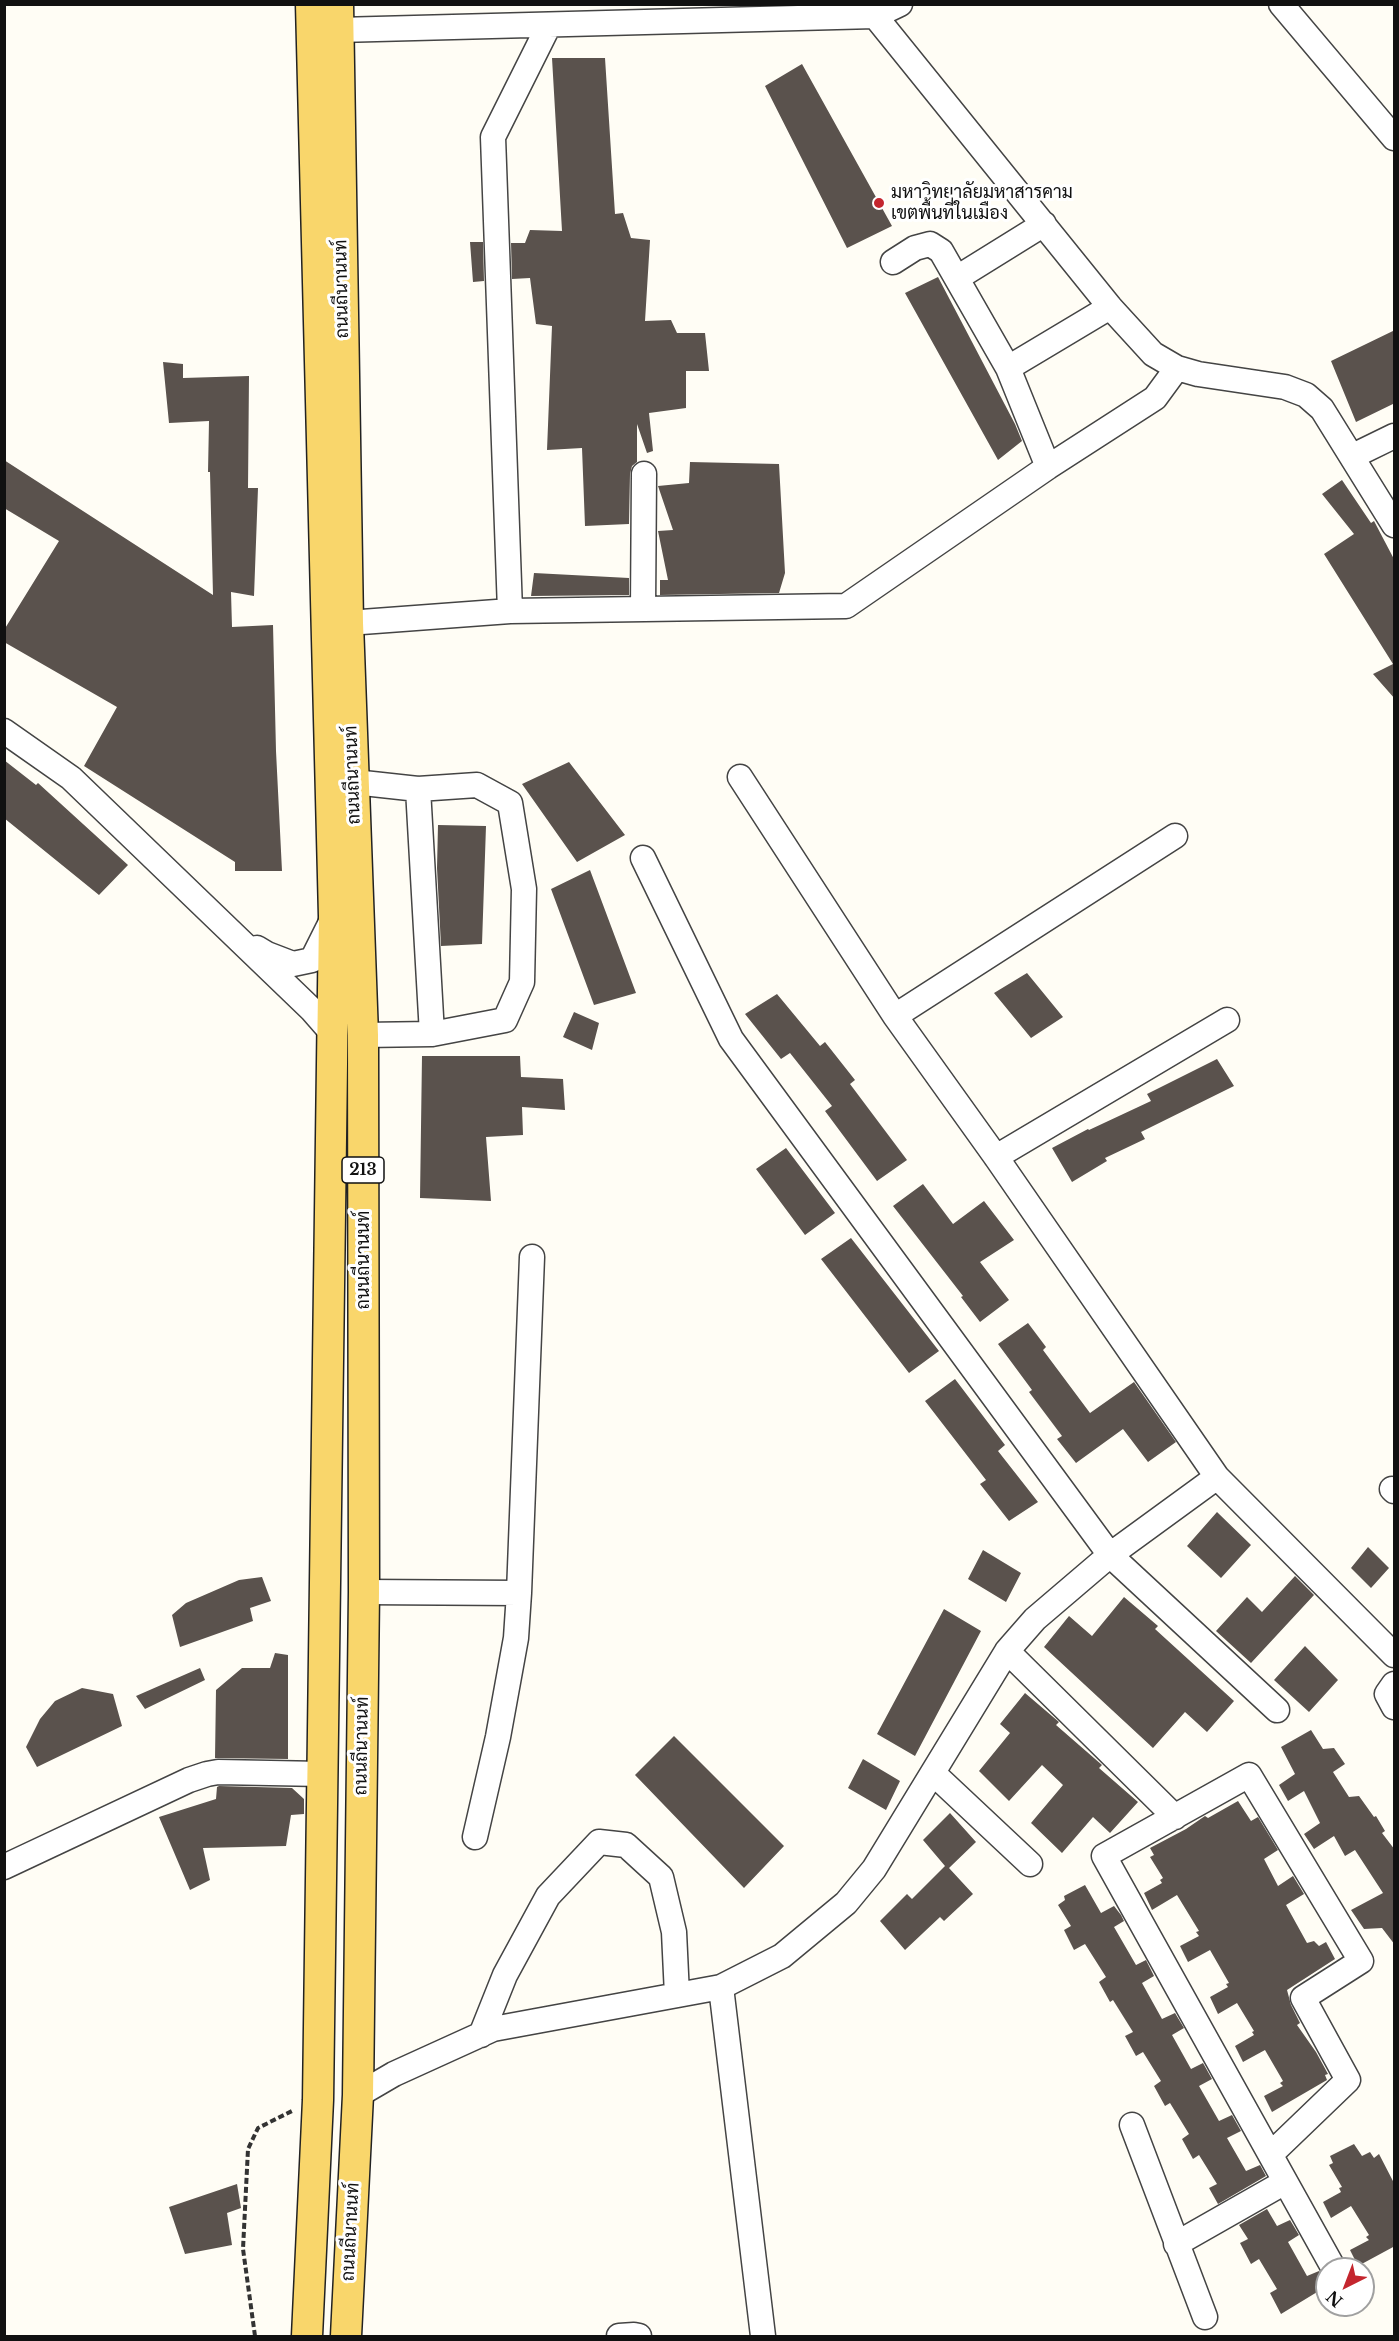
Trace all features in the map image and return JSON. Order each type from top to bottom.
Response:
[{"type":"main road","name":"ถนนถีนานนท์","points":[[325,18],[363,1035],[364,1592],[358,2095],[346,2337]]},
{"type":"main road","name":"ถนนถีนานนท์","points":[[307,2337],[318,2100],[334,916],[325,18]]},
{"type":"street","points":[[325,18],[549,25],[875,16],[900,4]]},
{"type":"street","points":[[1281,4],[1395,138]]},
{"type":"street","points":[[875,16],[1110,307],[1153,354],[1177,368],[1198,374],[1285,387],[1306,395],[1322,409],[1395,525]]},
{"type":"street","points":[[510,611],[493,137],[549,25]]},
{"type":"street","points":[[957,278],[1044,224]]},
{"type":"street","points":[[893,262],[915,248],[930,244],[941,251],[1008,368],[1048,467]]},
{"type":"street","points":[[1008,368],[1110,307]]},
{"type":"street","points":[[348,623],[510,611],[846,606],[1048,467],[1155,398],[1177,368]]},
{"type":"street","points":[[1353,456],[1395,436]]},
{"type":"street","points":[[643,609],[644,474]]},
{"type":"street","points":[[4,731],[71,778],[312,1010],[333,1034]]},
{"type":"street","points":[[740,777],[895,1016],[996,1157],[1217,1477],[1395,1655]]},
{"type":"street","points":[[354,782],[418,789],[477,785],[510,803],[524,889],[522,982],[505,1020],[432,1034],[363,1035]]},
{"type":"street","points":[[418,789],[432,1034]]},
{"type":"street","points":[[895,1016],[1175,836]]},
{"type":"street","points":[[643,858],[731,1039],[1110,1555],[1277,1710]]},
{"type":"street","points":[[225,927],[267,954],[293,964],[312,960],[334,916]]},
{"type":"street","points":[[996,1157],[1227,1020]]},
{"type":"street","points":[[475,1837],[498,1737],[516,1638],[532,1257]]},
{"type":"street","points":[[358,2095],[394,2074],[493,2030],[721,1987],[782,1956],[846,1903],[874,1869],[1007,1651],[1035,1619],[1110,1555],[1217,1477]]},
{"type":"street","points":[[364,1592],[519,1593]]},
{"type":"street","points":[[1007,1651],[1175,1816]]},
{"type":"street","points":[[1395,1684],[1387,1694],[1395,1707]]},
{"type":"street","points":[[933,1773],[1030,1864]]},
{"type":"street","points":[[4,1867],[189,1780],[207,1774],[322,1774]]},
{"type":"street","points":[[1271,2154],[1348,2080],[1303,1998],[1361,1961],[1249,1774],[1104,1856],[1327,2257]]},
{"type":"street","points":[[481,2035],[505,1975],[548,1896],[599,1842],[626,1845],[661,1877],[674,1932],[677,1995]]},
{"type":"street","points":[[721,1987],[763,2337]]},
{"type":"street","points":[[1132,2125],[1205,2317]]},
{"type":"street","points":[[1176,2244],[1285,2182]]},
{"type":"street","points":[[619,2337],[634,2335],[639,2337]]},
{"type":"path","points":[[255,2337],[243,2249],[248,2149],[258,2128],[276,2117],[318,2100]]},
{"type":"building","points":[[552,58],[605,58],[615,214],[623,213],[631,238],[650,240],[645,321],[671,320],[677,333],[705,333],[709,371],[686,371],[686,408],[649,413],[653,451],[647,453],[637,424],[637,462],[632,466],[630,474],[629,524],[585,526],[582,448],[547,450],[552,326],[536,324],[530,278],[512,279],[511,243],[525,243],[530,230],[562,231]]},
{"type":"building","points":[[802,64],[892,226],[847,248],[765,86]]},
{"type":"building","points":[[470,242],[483,242],[484,281],[473,282]]},
{"type":"building","points":[[938,277],[1022,441],[998,460],[905,293]]},
{"type":"building","points":[[1395,330],[1395,403],[1356,422],[1331,361]]},
{"type":"building","points":[[163,362],[183,364],[183,378],[249,376],[248,488],[258,488],[254,596],[231,592],[232,627],[273,625],[282,871],[235,871],[235,862],[84,766],[117,707],[4,642],[4,630],[59,541],[4,508],[4,460],[213,595],[210,472],[208,472],[209,421],[169,423]]},
{"type":"building","points":[[690,462],[779,464],[785,573],[779,593],[660,595],[660,580],[668,580],[658,531],[673,530],[658,486],[689,483]]},
{"type":"building","points":[[1342,480],[1371,523],[1374,521],[1395,561],[1395,699],[1373,674],[1393,664],[1324,554],[1354,534],[1322,494]]},
{"type":"building","points":[[534,573],[629,578],[629,595],[531,596]]},
{"type":"building","points":[[4,760],[36,785],[38,783],[128,865],[99,895],[4,818]]},
{"type":"building","points":[[569,762],[625,835],[577,862],[522,784]]},
{"type":"building","points":[[438,825],[486,826],[482,944],[441,946],[437,868]]},
{"type":"building","points":[[590,870],[636,993],[594,1005],[551,889]]},
{"type":"building","points":[[1027,973],[1063,1017],[1031,1038],[994,993]]},
{"type":"building","points":[[777,994],[820,1046],[825,1042],[855,1080],[850,1084],[907,1160],[877,1181],[825,1111],[832,1106],[790,1053],[781,1059],[745,1014]]},
{"type":"building","points":[[574,1012],[599,1023],[592,1050],[563,1037]]},
{"type":"building","points":[[422,1056],[520,1056],[521,1077],[563,1079],[565,1110],[522,1107],[523,1135],[486,1137],[491,1201],[420,1198]]},
{"type":"building","points":[[1217,1059],[1234,1086],[1141,1132],[1145,1139],[1105,1158],[1107,1161],[1072,1182],[1052,1148],[1151,1101],[1147,1094]]},
{"type":"building","points":[[786,1148],[835,1213],[805,1235],[756,1169]]},
{"type":"building","points":[[923,1184],[953,1224],[984,1201],[1014,1240],[980,1262],[1009,1300],[980,1322],[961,1297],[963,1296],[893,1206]]},
{"type":"building","points":[[851,1238],[939,1351],[909,1373],[821,1259]]},
{"type":"building","points":[[1028,1323],[1046,1347],[1043,1350],[1090,1413],[1134,1382],[1176,1442],[1148,1462],[1123,1429],[1076,1463],[1057,1439],[1062,1436],[1029,1392],[1032,1390],[998,1344]]},
{"type":"building","points":[[955,1379],[1005,1445],[998,1451],[1038,1502],[1009,1521],[980,1484],[986,1480],[925,1401]]},
{"type":"building","points":[[1217,1512],[1251,1545],[1221,1578],[1187,1546]]},
{"type":"building","points":[[1368,1547],[1389,1568],[1371,1588],[1351,1568]]},
{"type":"building","points":[[983,1550],[1021,1573],[1006,1602],[968,1579]]},
{"type":"building","points":[[1295,1576],[1314,1595],[1251,1663],[1216,1631],[1247,1597],[1262,1612]]},
{"type":"building","points":[[262,1577],[271,1601],[250,1608],[253,1621],[180,1647],[172,1615],[186,1603],[239,1580]]},
{"type":"building","points":[[1124,1597],[1158,1626],[1155,1629],[1234,1701],[1207,1732],[1185,1712],[1153,1748],[1044,1647],[1069,1616],[1092,1636]]},
{"type":"building","points":[[944,1609],[981,1631],[915,1756],[877,1734]]},
{"type":"building","points":[[1305,1646],[1338,1680],[1309,1712],[1274,1680]]},
{"type":"building","points":[[275,1653],[288,1655],[288,1759],[215,1758],[216,1690],[242,1668],[270,1668]]},
{"type":"building","points":[[200,1668],[205,1680],[145,1709],[136,1696]]},
{"type":"building","points":[[82,1688],[113,1694],[122,1726],[37,1767],[26,1747],[40,1719],[55,1701]]},
{"type":"building","points":[[1025,1693],[1059,1722],[1056,1725],[1102,1765],[1099,1768],[1138,1802],[1110,1833],[1093,1817],[1062,1853],[1031,1823],[1063,1785],[1042,1765],[1009,1801],[979,1771],[1010,1733],[1000,1724]]},
{"type":"building","points":[[1311,1730],[1323,1749],[1334,1748],[1345,1764],[1333,1772],[1349,1797],[1359,1796],[1374,1817],[1376,1816],[1385,1831],[1382,1833],[1395,1850],[1395,1945],[1382,1928],[1364,1929],[1351,1910],[1383,1893],[1355,1850],[1345,1856],[1334,1836],[1314,1849],[1304,1834],[1320,1823],[1304,1791],[1288,1801],[1279,1785],[1295,1774],[1281,1747]]},
{"type":"building","points":[[674,1736],[784,1846],[744,1888],[635,1775]]},
{"type":"building","points":[[863,1759],[900,1781],[886,1810],[848,1788]]},
{"type":"building","points":[[219,1786],[292,1788],[304,1799],[304,1814],[291,1815],[286,1846],[203,1848],[210,1880],[190,1890],[159,1817],[216,1799]]},
{"type":"building","points":[[1238,1801],[1251,1821],[1258,1817],[1278,1850],[1264,1859],[1278,1886],[1293,1876],[1304,1894],[1286,1905],[1307,1943],[1314,1941],[1319,1946],[1326,1942],[1335,1959],[1287,1990],[1300,2023],[1297,2025],[1328,2074],[1325,2075],[1327,2080],[1272,2112],[1264,2096],[1283,2086],[1280,2083],[1283,2081],[1265,2050],[1243,2062],[1235,2046],[1254,2035],[1252,2032],[1254,2031],[1237,2003],[1218,2014],[1210,1997],[1228,1987],[1226,1984],[1229,1983],[1210,1950],[1188,1962],[1180,1946],[1199,1936],[1196,1932],[1199,1931],[1177,1895],[1152,1910],[1144,1893],[1162,1883],[1160,1880],[1163,1878],[1150,1857],[1154,1855],[1150,1848],[1205,1816],[1208,1818]]},
{"type":"building","points":[[950,1813],[976,1842],[949,1868],[973,1894],[944,1921],[940,1917],[905,1950],[880,1921],[907,1894],[912,1899],[945,1866],[923,1840]]},
{"type":"building","points":[[1085,1885],[1101,1913],[1114,1906],[1121,1915],[1124,1921],[1114,1927],[1136,1965],[1146,1960],[1154,1976],[1142,1983],[1162,2019],[1175,2013],[1184,2028],[1172,2035],[1191,2069],[1203,2063],[1212,2079],[1199,2086],[1219,2121],[1232,2115],[1241,2131],[1227,2138],[1246,2171],[1260,2165],[1266,2176],[1218,2204],[1209,2188],[1217,2184],[1199,2155],[1193,2159],[1182,2139],[1189,2134],[1170,2103],[1165,2106],[1154,2086],[1161,2081],[1143,2052],[1136,2056],[1125,2036],[1133,2032],[1113,2000],[1110,2002],[1099,1982],[1106,1977],[1085,1944],[1074,1950],[1064,1930],[1071,1926],[1058,1905],[1065,1900],[1064,1896]]},
{"type":"building","points":[[1354,2144],[1362,2156],[1370,2152],[1374,2158],[1379,2154],[1395,2185],[1395,2246],[1375,2257],[1354,2257],[1350,2250],[1369,2240],[1366,2237],[1369,2235],[1351,2206],[1331,2218],[1323,2202],[1341,2192],[1339,2188],[1342,2187],[1329,2165],[1333,2163],[1330,2156]]},
{"type":"building","points":[[237,2184],[241,2208],[227,2213],[232,2245],[185,2254],[169,2207]]},
{"type":"building","points":[[1267,2209],[1277,2226],[1290,2220],[1299,2235],[1288,2242],[1307,2276],[1315,2273],[1315,2293],[1281,2314],[1270,2293],[1277,2289],[1259,2259],[1251,2264],[1240,2243],[1248,2239],[1239,2225]]},
{"type":"place","name":"มหาวิทยาลัยมหาสารคาม เขตพื้นที่ในเมือง","points":[[879,203]]}]
